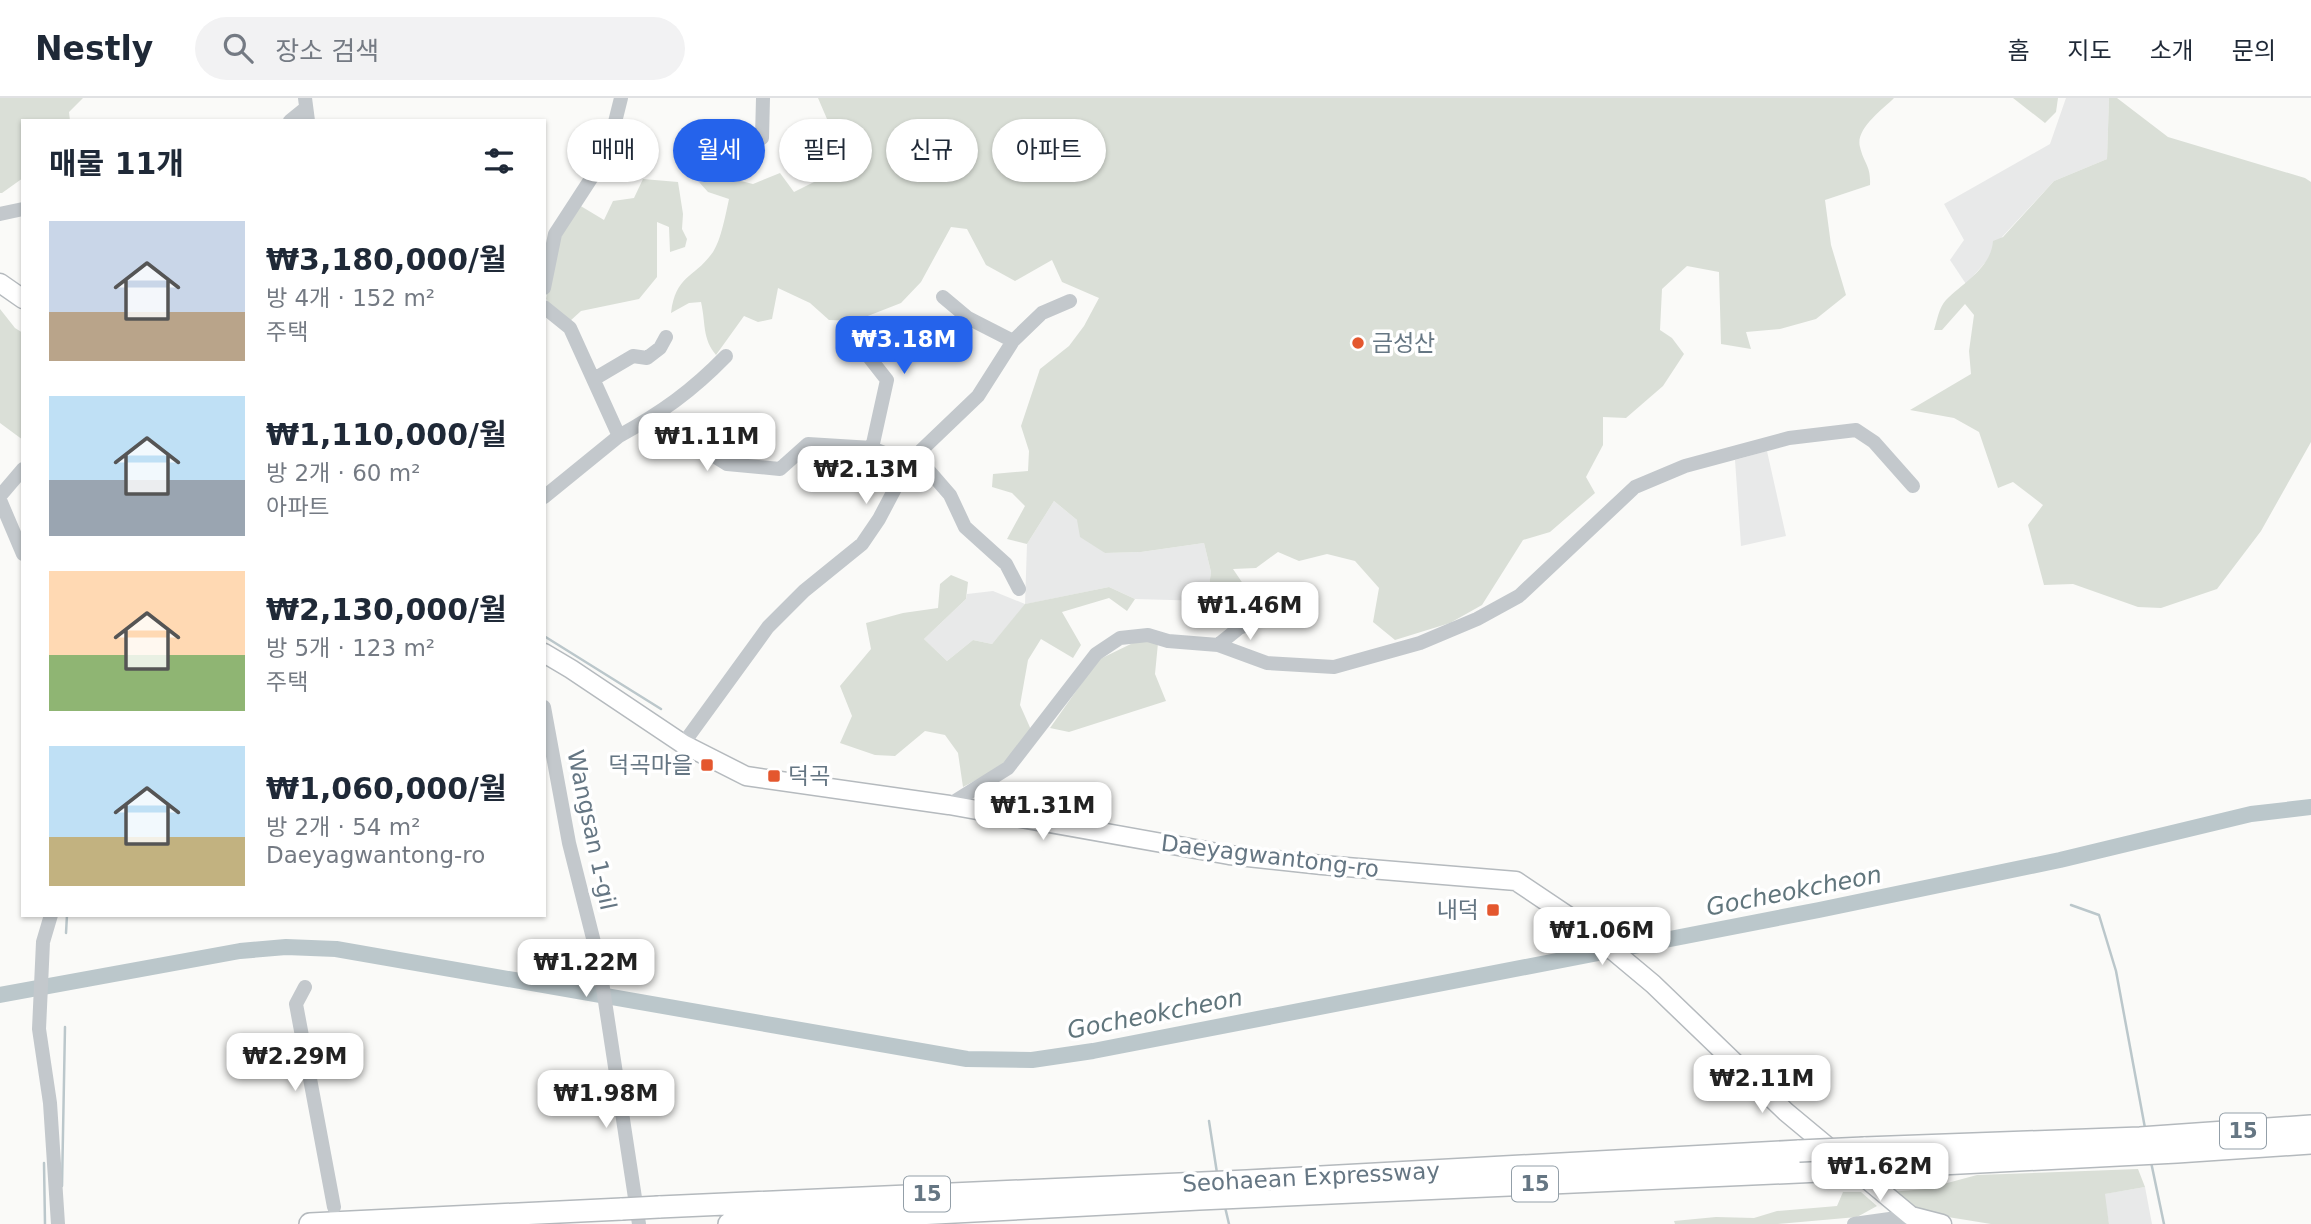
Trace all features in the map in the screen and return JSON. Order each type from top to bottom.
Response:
[{"type":"highway","name":"Seohaean Expressway","points":[[2176,1144],[2311,1126]]},
{"type":"highway","name":"Seohaean Expressway","points":[[310,1224],[659,1207],[1820,1171],[2176,1144],[2311,1143]]},
{"type":"highway","name":"Seohaean Expressway","points":[[1249,1189],[1799,1151],[2142,1146]]},
{"type":"highway","name":"Seohaean Expressway","points":[[729,1224],[1197,1191]]},
{"type":"main road","points":[[0,283],[21,298]]},
{"type":"main road","name":"Daeyagwantong-ro","points":[[546,654],[684,744],[746,776],[949,805],[1230,855],[1516,881],[1586,928],[1644,977],[1786,1112],[1911,1216]]},
{"type":"main road","points":[[1911,1216],[1942,1224]]},
{"type":"street","points":[[546,278],[555,234],[607,154],[621,98]]},
{"type":"street","points":[[762,98],[762,119]]},
{"type":"street","points":[[0,214],[21,209]]},
{"type":"street","points":[[943,297],[968,318],[1013,341]]},
{"type":"street","points":[[684,744],[768,627],[804,591],[862,544],[879,519],[909,462],[978,397],[1013,341],[1042,313],[1070,301]]},
{"type":"street","points":[[546,309],[570,328],[619,436]]},
{"type":"street","points":[[843,335],[861,347],[887,380],[872,448]]},
{"type":"street","points":[[594,379],[633,356],[647,358],[660,348],[666,337]]},
{"type":"street","points":[[546,495],[619,436],[658,414],[701,383],[726,356]]},
{"type":"street","points":[[658,414],[698,446],[727,464],[780,469],[808,444],[872,448],[930,472],[950,495],[965,527],[1006,564],[1019,589]]},
{"type":"street","points":[[949,805],[1007,768],[1096,654],[1120,638],[1148,635],[1168,641],[1217,645],[1267,663],[1334,667],[1420,643],[1477,619],[1519,596],[1635,487],[1685,466],[1789,438],[1856,430],[1874,442],[1913,486]]},
{"type":"street","points":[[21,472],[0,498],[21,549]]},
{"type":"street","points":[[1217,645],[1239,628],[1270,616]]},
{"type":"street","name":"Wangsan 1-gil","points":[[546,718],[569,843],[599,962],[639,1224]]},
{"type":"street","points":[[51,917],[43,948],[39,1029],[50,1103],[58,1224]]},
{"type":"street","points":[[305,987],[296,1004],[334,1207]]},
{"type":"street","points":[[1854,1224],[1911,1216]]},
{"type":"shaded area","points":[[0,98],[83,98],[69,112],[70,119],[21,119],[21,179],[0,193]]},
{"type":"shaded area","points":[[818,98],[1894,98],[1865,127],[1860,140],[1870,185],[1825,200],[1831,245],[1846,295],[1816,319],[1780,329],[1746,332],[1751,349],[1721,344],[1719,272],[1687,266],[1662,289],[1660,330],[1672,338],[1684,354],[1663,386],[1626,418],[1603,417],[1603,445],[1586,477],[1595,493],[1550,532],[1523,540],[1482,605],[1450,623],[1395,640],[1373,622],[1379,588],[1355,561],[1327,554],[1299,561],[1278,552],[1256,568],[1233,569],[1252,597],[1230,617],[1207,601],[1211,572],[1204,543],[1141,552],[1105,553],[1080,537],[1077,520],[1054,501],[1027,544],[1007,539],[1025,506],[1012,493],[992,487],[993,474],[1028,471],[1029,451],[1021,426],[1040,369],[1069,346],[1084,326],[1099,298],[1062,282],[1052,260],[1015,281],[986,265],[967,229],[951,227],[921,282],[901,303],[855,321],[829,320],[810,303],[778,288],[772,319],[758,322],[744,316],[716,355],[706,337],[701,302],[689,303],[671,313],[673,300],[681,284],[706,261],[716,247],[729,199],[708,192],[699,182],[753,184],[765,182],[765,179],[779,173],[779,182],[787,182],[794,192],[814,182],[872,182],[872,119],[827,119]]},
{"type":"shaded area","points":[[2013,98],[2058,98],[2056,112],[2045,123]]},
{"type":"shaded area","points":[[2066,98],[2109,98],[2107,159],[2054,181],[2002,237],[1992,255],[1966,284],[1950,260],[1964,240],[1944,204],[2050,144]]},
{"type":"shaded area","points":[[2109,98],[2117,98],[2168,137],[2311,182],[2311,442],[2261,531],[2217,589],[2161,608],[2138,607],[2073,584],[2044,585],[2028,525],[2043,505],[2013,482],[1998,488],[1979,432],[1954,418],[1910,410],[1971,374],[1969,351],[1974,315],[1965,304],[1942,330],[1934,330],[1942,306],[1982,267],[1993,241],[2003,237],[2054,181],[2107,159]]},
{"type":"shaded area","points":[[642,182],[678,182],[683,214],[682,229],[687,239],[685,247],[670,252],[669,227],[657,222],[657,277],[639,299],[581,311],[569,322],[546,299],[557,239],[579,205],[604,220],[613,201],[634,198]]},
{"type":"shaded area","points":[[0,309],[21,332],[21,439],[0,423]]},
{"type":"shaded area","points":[[1767,451],[1786,536],[1741,546],[1735,460]]},
{"type":"shaded area","points":[[1054,501],[1077,520],[1105,553],[1141,552],[1204,543],[1211,572],[1207,601],[1135,599],[1109,587],[1026,604],[992,644],[973,640],[947,661],[924,639],[966,599],[967,594],[993,591],[1025,604],[1027,544]]},
{"type":"shaded area","points":[[951,575],[968,582],[966,599],[924,639],[947,661],[973,640],[992,644],[1025,604],[1109,587],[1135,599],[1127,611],[1109,598],[1062,612],[1081,645],[1073,658],[1041,639],[1028,660],[1020,705],[1032,732],[999,768],[963,787],[958,753],[945,735],[925,731],[895,756],[875,755],[840,743],[852,716],[840,686],[871,649],[866,623],[903,613],[938,608],[940,584]]},
{"type":"shaded area","points":[[1139,640],[1158,643],[1155,674],[1166,701],[1069,732],[1050,728],[1098,660]]},
{"type":"shaded area","points":[[2138,1169],[2145,1187],[2105,1194],[2109,1224],[1991,1224],[1917,1212],[1890,1192],[1925,1189],[1977,1175]]},
{"type":"shaded area","points":[[2145,1187],[2152,1224],[2109,1224],[2104,1194]]},
{"type":"shaded area","points":[[1843,1192],[1861,1192],[1877,1206],[1857,1217],[1778,1224],[1675,1224],[1674,1221],[1716,1217],[1754,1218],[1777,1211],[1837,1206]]},
{"type":"waterway","points":[[546,637],[661,709]]},
{"type":"waterway","name":"Gocheokcheon","points":[[0,995],[240,951],[286,947],[336,949],[967,1059],[1032,1060],[1093,1051],[1819,910],[2060,860],[2251,814],[2311,807]]},
{"type":"waterway","points":[[2071,905],[2099,915],[2116,971],[2145,1128]]},
{"type":"waterway","points":[[66,933],[67,917]]},
{"type":"waterway","points":[[62,1186],[65,1027]]},
{"type":"waterway","points":[[1209,1121],[1217,1173]]},
{"type":"waterway","points":[[2151,1162],[2164,1224]]},
{"type":"waterway","points":[[44,1163],[45,1224]]},
{"type":"waterway","points":[[1225,1207],[1229,1224]]},
{"type":"place","name":"금성산","points":[[1358,343]]},
{"type":"place","name":"덕곡마을","points":[[707,765]]},
{"type":"place","name":"덕곡","points":[[774,776]]},
{"type":"place","name":"내덕","points":[[1493,910]]}]
